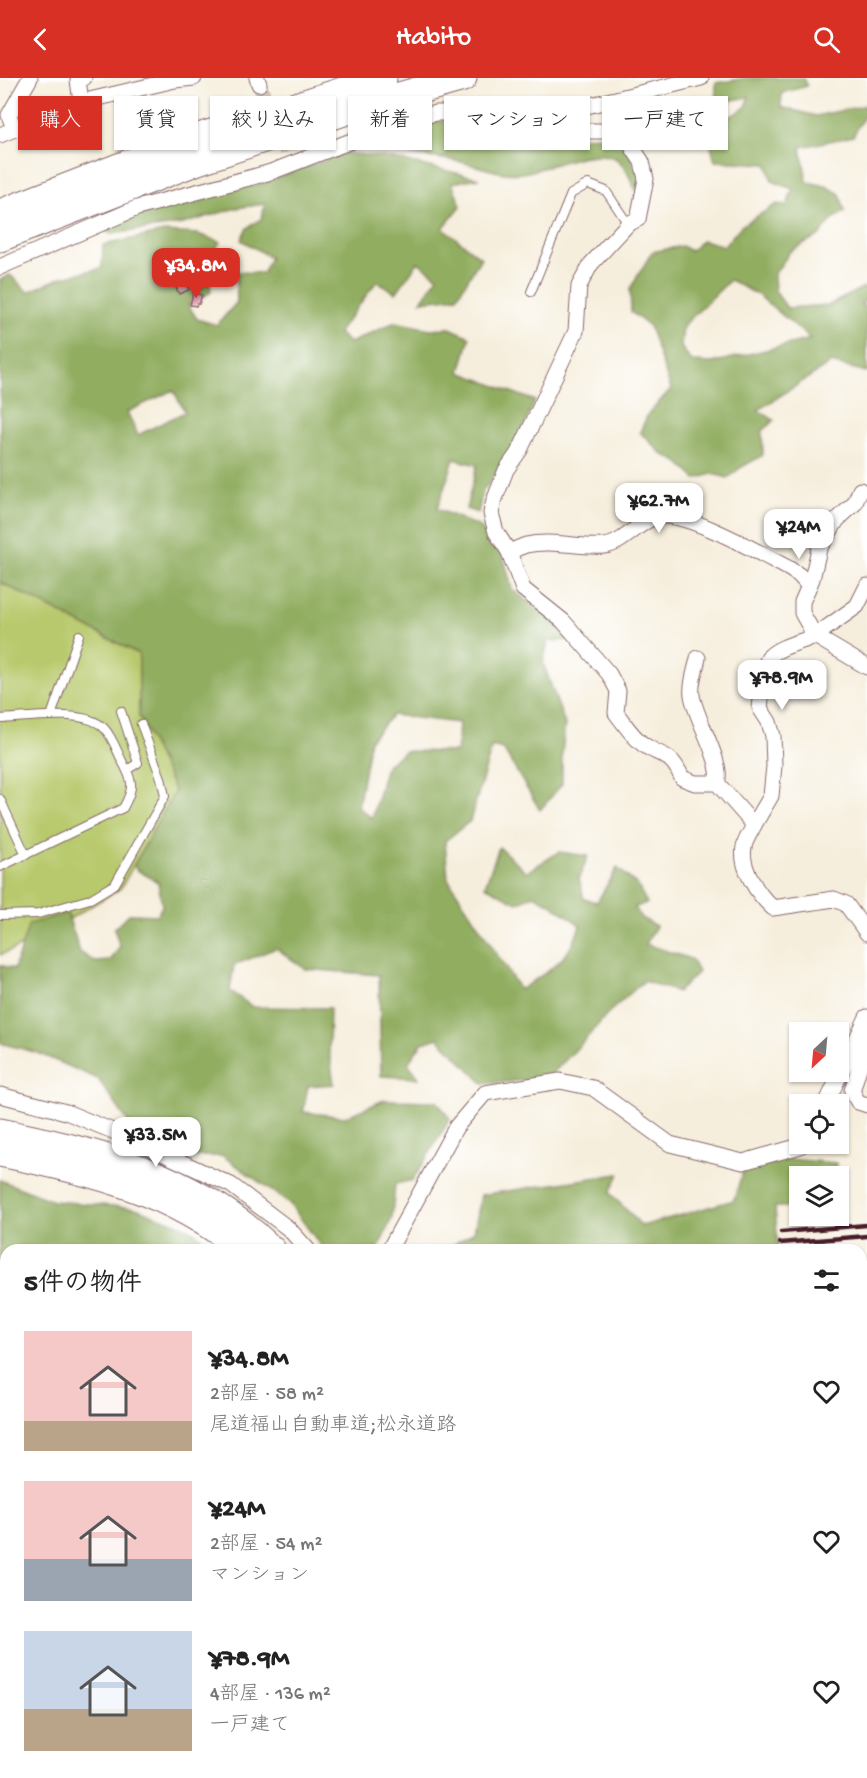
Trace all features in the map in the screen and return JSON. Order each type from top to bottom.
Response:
[{"type":"highway","points":[[5,210],[183,142],[382,78]]},
{"type":"highway","points":[[0,238],[198,161],[353,109],[463,78]]},
{"type":"highway","points":[[0,1132],[93,1152],[136,1166],[214,1204],[242,1222],[266,1244]]},
{"type":"highway","points":[[0,1154],[88,1172],[129,1185],[203,1220],[235,1244]]},
{"type":"street","points":[[7,132],[9,115],[30,78]]},
{"type":"street","points":[[80,96],[78,80],[84,78]]},
{"type":"street","points":[[102,97],[194,78]]},
{"type":"street","points":[[590,105],[700,78]]},
{"type":"street","points":[[0,267],[137,208],[271,172],[290,158],[404,121],[444,113]]},
{"type":"street","points":[[590,131],[610,131],[625,136],[642,162],[646,179],[638,219],[628,224],[591,264],[579,286],[576,331],[520,450],[506,470],[494,501],[492,513],[496,532],[509,552],[523,590],[563,621],[609,674],[618,691],[616,712],[643,745],[668,756],[678,768],[682,778],[695,783],[717,783],[754,825]]},
{"type":"street","points":[[860,490],[855,502],[837,520],[819,549],[812,579],[802,602],[802,613],[815,636],[867,667]]},
{"type":"street","points":[[509,552],[526,545],[537,544],[606,546],[620,540],[656,517],[673,516],[691,520],[788,568],[808,585]]},
{"type":"street","points":[[867,586],[857,606],[815,636],[776,652],[766,663],[760,708],[769,722],[773,736],[774,766],[771,796],[744,847],[744,861],[748,874],[773,908],[834,899],[846,904],[867,933]]},
{"type":"street","points":[[698,658],[691,692],[696,714],[719,768],[717,783]]},
{"type":"street","points":[[831,1094],[866,1021]]},
{"type":"street","points":[[867,1042],[852,1091],[858,1102],[867,1105]]},
{"type":"street","points":[[391,1244],[456,1127],[485,1093],[560,1082],[593,1088],[670,1144],[743,1162],[789,1149]]},
{"type":"street","points":[[0,1095],[66,1112],[125,1136],[231,1185],[289,1229],[303,1244]]},
{"type":"lane","points":[[531,291],[571,194],[588,184],[606,191],[628,224]]},
{"type":"lane","points":[[51,716],[79,635]]},
{"type":"lane","points":[[121,711],[138,763],[127,770]]},
{"type":"lane","points":[[0,719],[51,716],[78,717],[95,721],[105,729],[132,781],[129,798],[123,808],[0,867]]},
{"type":"lane","points":[[0,915],[38,914],[90,899],[115,884],[165,796],[141,724]]},
{"type":"lane","points":[[0,800],[26,855]]},
{"type":"green space","points":[[747,78],[804,78],[807,86],[782,93],[781,107],[816,116],[867,105],[867,111],[853,136],[801,147],[807,182],[826,186],[840,194],[845,212],[833,219],[820,235],[791,250],[774,275],[775,291],[787,308],[829,305],[864,287],[867,291],[867,300],[861,304],[867,308],[867,372],[831,363],[758,410],[774,420],[762,431],[763,455],[728,478],[712,474],[696,479],[678,462],[662,454],[640,432],[648,414],[671,389],[649,326],[631,312],[630,289],[652,252],[682,246],[690,251],[703,240],[724,246],[741,226],[777,204],[787,205],[793,189],[772,181],[767,164],[715,161],[712,150],[728,150],[728,118],[746,107],[749,97],[728,101],[728,96],[716,96],[716,83]],"holes":[[[730,280],[758,295],[811,339],[712,363],[692,362],[681,347],[683,326]]]},
{"type":"green space","points":[[444,120],[444,150],[590,150],[590,136],[602,136],[602,150],[626,150],[642,179],[638,191],[635,190],[620,162],[602,155],[581,157],[528,172],[510,173],[392,150],[432,150],[432,123]]},
{"type":"green space","points":[[345,153],[390,158],[479,178],[452,183],[461,206],[443,228],[481,258],[457,297],[421,301],[438,277],[418,262],[396,293],[377,281],[338,333],[350,343],[395,322],[430,329],[450,328],[470,337],[460,372],[535,401],[517,443],[483,491],[478,513],[466,509],[477,465],[454,459],[437,509],[480,527],[504,558],[512,589],[558,625],[570,640],[548,641],[543,663],[565,724],[562,784],[540,810],[503,749],[492,746],[470,821],[445,841],[448,879],[520,990],[557,964],[571,947],[580,925],[534,895],[517,903],[485,886],[499,847],[527,872],[559,852],[588,856],[579,878],[584,899],[597,902],[617,868],[637,885],[647,903],[635,907],[641,918],[656,926],[646,944],[691,959],[698,972],[678,992],[644,981],[607,1014],[548,1078],[484,1084],[438,1038],[422,1043],[408,1063],[419,1078],[381,1076],[379,975],[305,969],[276,948],[234,965],[230,991],[253,1007],[330,1008],[329,1050],[334,1084],[308,1086],[303,1112],[345,1117],[384,1100],[437,1101],[450,1119],[413,1180],[395,1184],[392,1218],[380,1244],[320,1244],[290,1204],[223,1156],[181,1156],[140,1139],[98,1079],[38,1053],[0,1043],[0,965],[14,969],[29,924],[67,913],[80,952],[95,962],[110,961],[120,947],[114,929],[129,914],[157,915],[162,906],[158,882],[137,870],[134,865],[175,791],[139,716],[139,654],[0,582],[0,280],[10,275],[28,292],[62,277],[102,268],[103,245],[164,232],[198,234],[220,242],[207,260],[211,292],[188,305],[197,319],[217,325],[237,302],[236,272],[263,273],[270,257],[241,240],[246,229],[262,218],[265,204],[236,208],[183,224],[111,234],[102,229],[144,211],[262,183]],"holes":[[[173,390],[185,412],[138,435],[127,412]],[[392,715],[459,723],[457,752],[405,751],[386,766],[372,818],[358,807],[370,740]]]},
{"type":"green space","points":[[0,582],[139,654],[139,716],[175,791],[121,888],[33,941],[0,955]]},
{"type":"green space","points":[[789,1159],[836,1163],[836,1166],[789,1166],[789,1207],[775,1207],[778,1244],[454,1244],[474,1232],[481,1195],[619,1174],[610,1193],[642,1226],[734,1200],[743,1170]]},
{"type":"green space","points":[[0,1180],[53,1201],[136,1208],[188,1228],[211,1244],[0,1244]]},
{"type":"building","points":[[185,280],[189,290],[179,294],[175,285]]},
{"type":"building","points":[[193,293],[202,295],[196,306],[190,305]]},
{"type":"tunnel","points":[[259,84],[287,152]]},
{"type":"railway","points":[[781,1232],[867,1225]]},
{"type":"railway","points":[[780,1243],[867,1236]]}]
